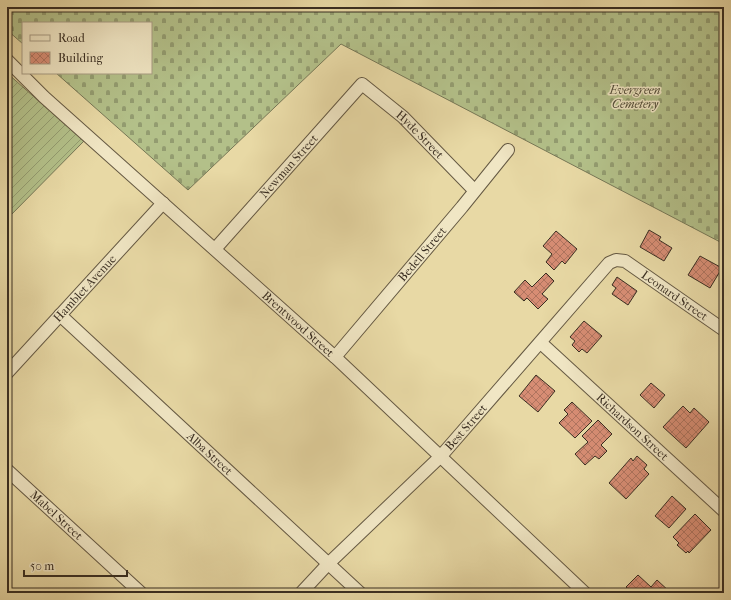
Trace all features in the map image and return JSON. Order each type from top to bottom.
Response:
[{"type":"street","name":"Brentwood Street","points":[[7,60],[44,96],[335,357],[585,593]]},
{"type":"street","name":"Hyde Street","points":[[362,84],[403,117],[474,190]]},
{"type":"street","name":"Newman Street","points":[[215,249],[362,84]]},
{"type":"street","name":"Bedell Street","points":[[335,357],[462,207],[474,190],[508,150]]},
{"type":"street","name":"Hamblet Avenue","points":[[7,373],[163,203]]},
{"type":"street","name":"Best Street","points":[[301,593],[328,564],[441,456],[541,343],[609,263],[616,260],[625,261]]},
{"type":"street","name":"Leonard Street","points":[[625,261],[724,330]]},
{"type":"street","name":"Alba Street","points":[[60,315],[360,593]]},
{"type":"street","name":"Richardson Street","points":[[541,343],[724,511]]},
{"type":"street","name":"Mabel Street","points":[[7,470],[141,593]]},
{"type":"green space","name":"Evergreen Cemetery","points":[[7,7],[724,7],[724,244],[341,44],[188,190],[57,74],[152,74],[152,22],[22,22],[22,43],[7,30]]},
{"type":"green space","points":[[7,73],[84,141],[7,219]]},
{"type":"building","points":[[649,230],[661,237],[659,240],[672,248],[664,261],[640,247]]},
{"type":"building","points":[[556,231],[577,249],[565,264],[562,261],[554,270],[546,262],[552,254],[543,246]]},
{"type":"building","points":[[700,256],[722,268],[710,288],[688,275]]},
{"type":"building","points":[[546,273],[554,281],[542,294],[548,299],[538,309],[527,298],[524,301],[514,292],[525,280],[532,287]]},
{"type":"building","points":[[617,277],[637,291],[628,305],[612,294],[616,288],[612,285]]},
{"type":"building","points":[[584,321],[602,336],[587,353],[582,349],[579,352],[572,345],[575,341],[570,337]]},
{"type":"building","points":[[536,375],[555,391],[538,412],[519,396]]},
{"type":"building","points":[[651,383],[665,395],[654,408],[640,395]]},
{"type":"building","points":[[572,402],[592,421],[575,438],[559,423],[568,414],[564,410]]},
{"type":"building","points":[[683,406],[690,413],[694,408],[709,422],[686,448],[663,427]]},
{"type":"building","points":[[598,420],[612,434],[601,445],[607,451],[599,459],[595,456],[585,465],[575,454],[588,442],[582,436]]},
{"type":"building","points":[[637,456],[647,465],[644,469],[649,474],[626,499],[609,483],[631,458],[633,461]]},
{"type":"building","points":[[672,496],[686,509],[669,528],[655,516]]},
{"type":"building","points":[[695,514],[711,530],[689,553],[688,551],[686,553],[677,545],[679,543],[673,537]]},
{"type":"building","points":[[638,575],[651,587],[657,580],[670,592],[632,593],[626,587]]}]
